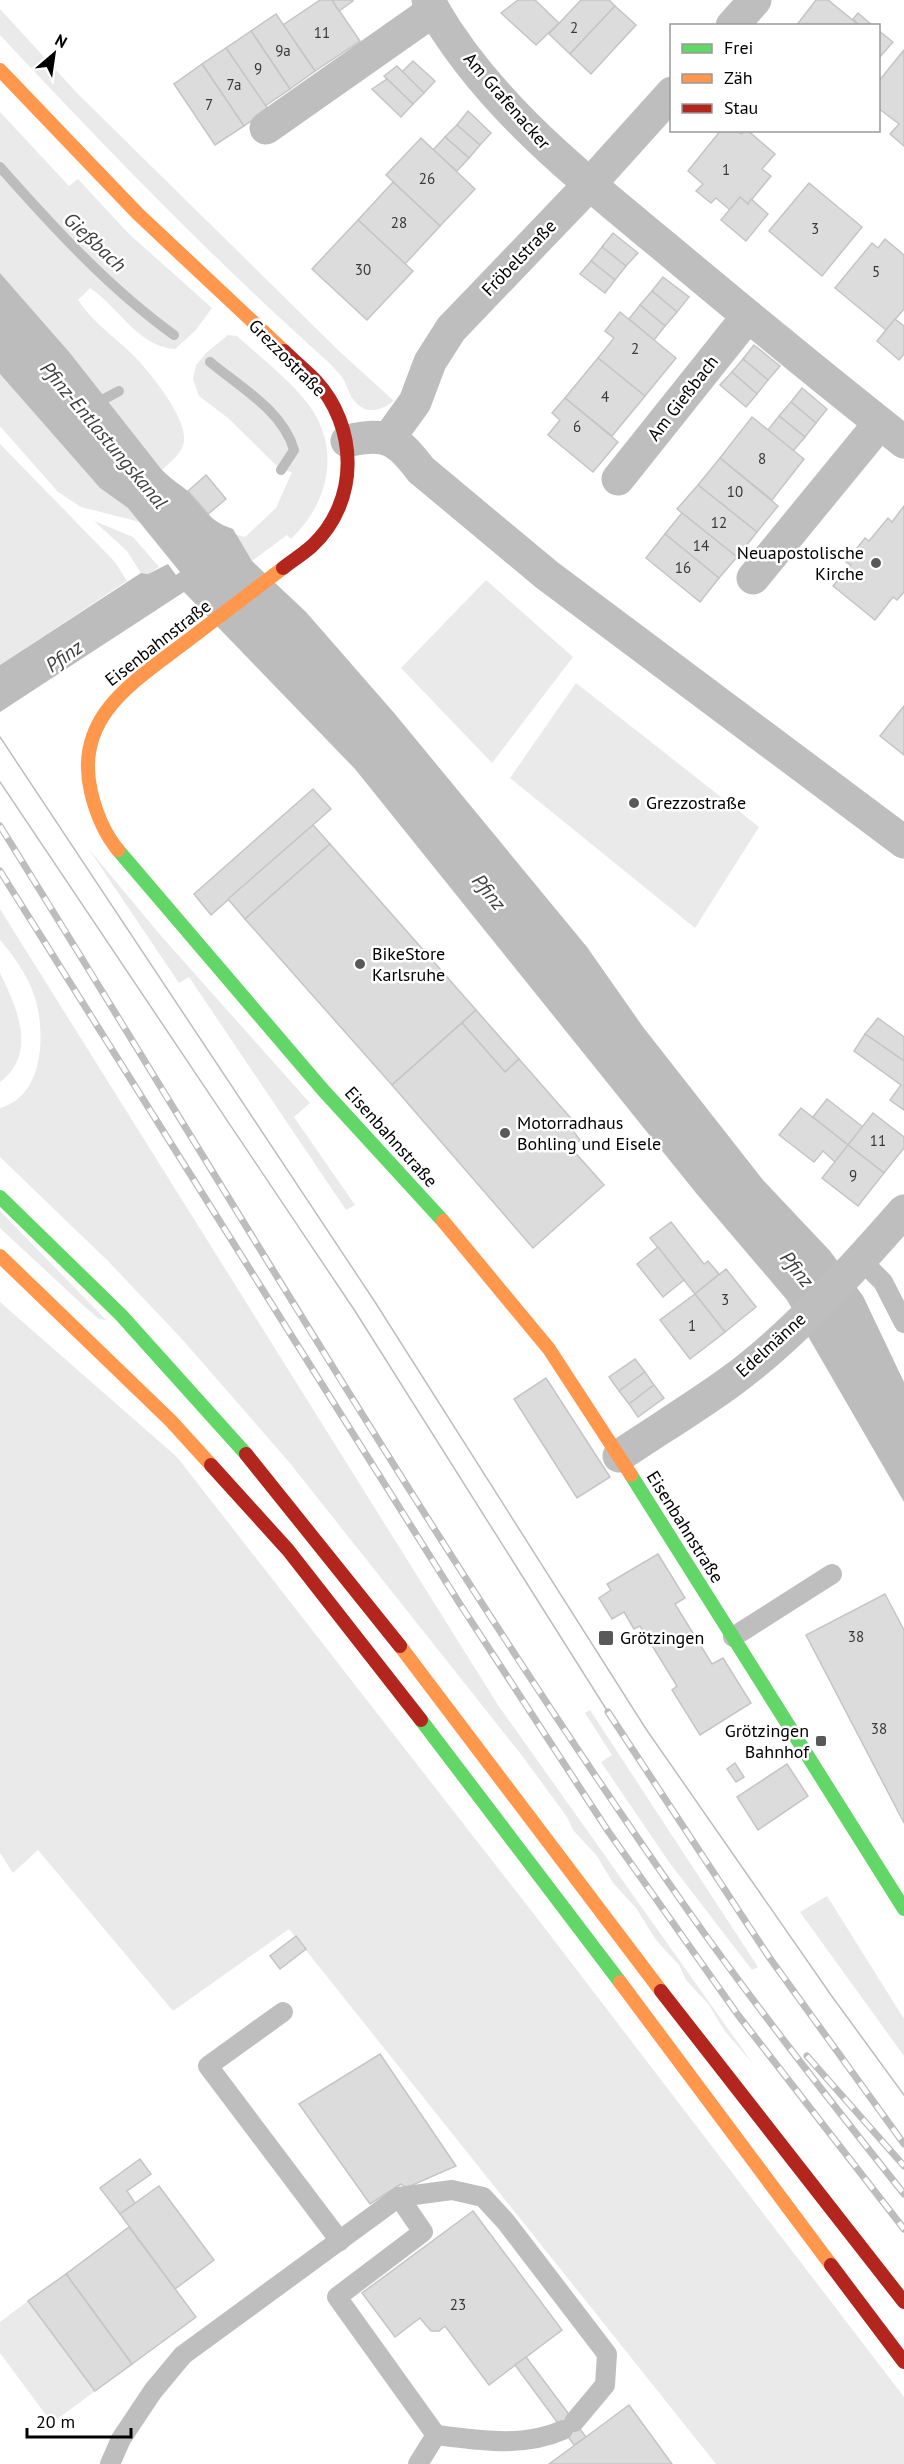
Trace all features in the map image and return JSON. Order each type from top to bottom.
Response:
[{"type":"main road","name":"Grezzostraße","points":[[0,70],[138,214],[316,381],[332,402],[347,441]]},
{"type":"main road","name":"Eisenbahnstraße","points":[[347,441],[346,493],[333,522],[313,545],[136,680],[113,701],[97,725],[88,747],[88,765],[89,782],[101,824],[115,846],[163,905],[323,1090],[441,1219],[549,1349],[619,1456],[904,1909]]},
{"type":"main road","points":[[0,1197],[66,1258],[191,1389],[308,1528],[420,1672],[589,1899],[904,2302]]},
{"type":"main road","points":[[0,1256],[37,1289],[171,1421],[288,1550],[476,1791],[904,2360]]},
{"type":"street","points":[[734,24],[755,0]]},
{"type":"street","name":"Am Grafenacker","points":[[266,128],[431,5],[494,93],[554,154],[590,184]]},
{"type":"street","name":"Fröbelstraße","points":[[389,438],[415,402],[430,362],[451,329],[590,184],[670,95]]},
{"type":"street","points":[[590,184],[892,432],[753,578]]},
{"type":"street","name":"Am Gießbach","points":[[618,479],[748,316]]},
{"type":"street","points":[[347,441],[368,436],[389,438],[405,448],[421,470],[547,575],[904,842]]},
{"type":"street","name":"Edelmänne","points":[[619,1456],[732,1381],[793,1327],[855,1266],[904,1211]]},
{"type":"lane","points":[[855,1266],[883,1282],[904,1323]]},
{"type":"lane","points":[[733,1637],[832,1574]]},
{"type":"lane","points":[[283,2012],[208,2067],[340,2241]]},
{"type":"lane","points":[[110,2464],[121,2439],[153,2391],[183,2355],[399,2197],[452,2190],[483,2197],[506,2222],[607,2354],[605,2385],[569,2426],[549,2437],[495,2443],[436,2435],[337,2297],[423,2232],[399,2197]]},
{"type":"lane","points":[[418,2464],[436,2435]]},
{"type":"shaded area","points":[[0,9],[77,93],[338,350],[394,401],[374,410],[365,409],[357,404],[342,377],[333,367],[194,236],[0,35]]},
{"type":"shaded area","points":[[0,112],[69,186],[78,179],[128,233],[212,308],[195,331],[175,349],[162,347],[139,334],[90,288],[78,300],[90,315],[149,372],[180,420],[183,445],[176,457],[162,470],[70,353],[0,273]]},
{"type":"shaded area","points":[[228,335],[237,336],[304,399],[316,416],[324,435],[327,453],[327,472],[323,490],[304,524],[291,539],[287,535],[252,561],[234,534],[245,537],[276,508],[292,472],[281,470],[228,418],[199,396],[193,379],[196,365],[206,353]]},
{"type":"shaded area","points":[[0,374],[100,488],[128,508],[140,522],[81,507],[58,492],[0,426]]},
{"type":"shaded area","points":[[0,444],[115,562],[127,581],[0,665]]},
{"type":"shaded area","points":[[94,521],[133,537],[159,567],[148,574],[141,573],[127,551]]},
{"type":"shaded area","points":[[486,580],[573,657],[492,763],[401,668]]},
{"type":"shaded area","name":"Grezzostraße","points":[[576,683],[759,827],[695,928],[510,778]]},
{"type":"shaded area","points":[[88,848],[162,937],[310,1103],[294,1117],[355,1205],[346,1210],[189,977],[179,983]]},
{"type":"shaded area","points":[[0,909],[498,1705],[753,2064],[724,2030],[709,2005],[686,1980],[679,1965],[656,1940],[636,1908],[613,1883],[597,1856],[573,1830],[567,1817],[520,1753],[289,1462],[181,1338],[108,1261],[0,1157],[0,1108],[14,1102],[25,1092],[32,1080],[40,1050],[40,1035],[37,1005],[31,988],[17,962],[0,940]]},
{"type":"shaded area","points":[[0,973],[13,1001],[21,1030],[21,1044],[12,1070],[0,1082]]},
{"type":"shaded area","points":[[0,1211],[106,1320],[99,1319],[85,1307],[0,1228]]},
{"type":"shaded area","points":[[0,1302],[177,1457],[537,1918],[904,2397],[904,2464],[716,2464],[289,1929],[173,2011],[38,1850],[13,1873],[0,1853]]},
{"type":"shaded area","points":[[590,1710],[758,1967],[752,1970],[669,1862],[601,1762],[612,1755],[585,1713]]},
{"type":"shaded area","points":[[827,1896],[904,2019],[904,2056],[800,1912]]},
{"type":"shaded area","points":[[28,2301],[95,2391],[52,2423],[0,2353],[0,2322]]},
{"type":"water","points":[[0,273],[70,353],[162,470],[195,497],[212,517],[233,529],[252,561],[306,612],[395,714],[587,947],[643,1027],[763,1180],[830,1251],[863,1296],[904,1382],[904,1502],[787,1300],[696,1193],[355,769],[184,592],[0,712],[0,665],[141,573],[148,574],[168,564],[176,575],[180,572],[128,508],[100,488],[0,374]]},
{"type":"building","points":[[320,0],[332,0],[360,41],[315,71],[283,25]]},
{"type":"building","points":[[332,0],[352,0],[353,1],[339,11]]},
{"type":"building","points":[[518,0],[535,0],[559,23],[536,45],[501,13]]},
{"type":"building","points":[[581,0],[609,0],[615,6],[570,54],[549,34]]},
{"type":"building","points":[[816,0],[828,0],[858,24],[798,24]]},
{"type":"building","points":[[615,6],[636,25],[591,74],[570,54]]},
{"type":"building","points":[[858,13],[871,24],[858,24],[853,19]]},
{"type":"building","points":[[276,14],[315,71],[290,89],[251,31]]},
{"type":"building","points":[[251,31],[290,89],[265,106],[226,48]]},
{"type":"building","points":[[880,32],[893,42],[880,57]]},
{"type":"building","points":[[226,48],[268,109],[244,126],[202,64]]},
{"type":"building","points":[[904,50],[904,146],[890,134],[899,124],[880,110],[880,80]]},
{"type":"building","points":[[413,61],[435,81],[424,93],[402,72]]},
{"type":"building","points":[[202,64],[244,126],[215,145],[174,84]]},
{"type":"building","points":[[397,66],[424,93],[413,104],[384,76]]},
{"type":"building","points":[[387,79],[413,104],[401,117],[372,89]]},
{"type":"building","points":[[468,111],[491,133],[480,145],[457,125]]},
{"type":"building","points":[[457,125],[480,145],[469,158],[445,137]]},
{"type":"building","points":[[719,132],[741,134],[749,132],[775,154],[762,169],[771,176],[748,204],[740,197],[730,210],[716,198],[711,203],[696,191],[703,184],[688,171]]},
{"type":"building","points":[[445,137],[469,158],[457,171],[433,150]]},
{"type":"building","points":[[421,138],[475,189],[440,226],[386,175]]},
{"type":"building","points":[[393,182],[440,226],[405,264],[358,220]]},
{"type":"building","points":[[809,183],[862,227],[822,276],[769,231]]},
{"type":"building","points":[[740,197],[748,204],[751,199],[768,214],[746,241],[721,220]]},
{"type":"building","points":[[358,220],[413,271],[367,320],[312,269]]},
{"type":"building","points":[[613,233],[638,253],[626,266],[602,247]]},
{"type":"building","points":[[885,239],[904,255],[904,309],[886,330],[835,288],[872,243],[878,248]]},
{"type":"building","points":[[602,247],[626,266],[615,280],[591,261]]},
{"type":"building","points":[[591,261],[615,280],[605,293],[580,274]]},
{"type":"building","points":[[663,277],[689,297],[677,312],[652,291]]},
{"type":"building","points":[[652,291],[677,312],[665,326],[640,305]]},
{"type":"building","points":[[640,305],[665,326],[654,340],[629,319]]},
{"type":"building","points":[[620,312],[676,358],[645,396],[598,358],[614,338],[605,331]]},
{"type":"building","points":[[895,319],[904,326],[904,354],[899,360],[877,341]]},
{"type":"building","points":[[754,345],[780,366],[768,380],[743,359]]},
{"type":"building","points":[[598,358],[645,396],[612,436],[565,398]]},
{"type":"building","points":[[743,359],[768,380],[757,394],[732,372]]},
{"type":"building","points":[[732,372],[757,394],[746,407],[720,385]]},
{"type":"building","points":[[802,388],[827,409],[816,423],[791,402]]},
{"type":"building","points":[[565,398],[618,442],[593,472],[548,435],[560,420],[552,413]]},
{"type":"building","points":[[791,402],[816,423],[805,437],[779,416]]},
{"type":"building","points":[[779,416],[805,437],[793,451],[768,430]]},
{"type":"building","points":[[752,417],[804,459],[772,500],[720,458]]},
{"type":"building","points":[[720,458],[778,506],[757,532],[698,485]]},
{"type":"building","points":[[206,475],[226,499],[208,514],[188,491]]},
{"type":"building","points":[[698,485],[757,532],[737,557],[677,509]]},
{"type":"building","name":"Neuapostolische Kirche","points":[[904,506],[904,592],[897,600],[893,597],[875,620],[833,586],[851,565],[846,562],[865,538],[869,541],[888,518],[892,522]]},
{"type":"building","points":[[682,513],[737,557],[719,578],[665,534]]},
{"type":"building","points":[[665,534],[719,578],[700,602],[646,558]]},
{"type":"building","points":[[904,706],[904,755],[880,736]]},
{"type":"building","points":[[313,789],[331,809],[211,915],[194,894]]},
{"type":"building","points":[[313,825],[330,844],[245,919],[228,899]]},
{"type":"building","name":"BikeStore Karlsruhe","points":[[330,844],[476,1010],[392,1085],[245,919]]},
{"type":"building","points":[[476,1010],[519,1059],[505,1072],[462,1023]]},
{"type":"building","points":[[878,1018],[904,1037],[904,1061],[865,1034]]},
{"type":"building","name":"Motorradhaus Bohling und Eisele","points":[[462,1023],[505,1072],[519,1059],[575,1123],[570,1127],[580,1140],[571,1148],[604,1185],[533,1248],[392,1085]]},
{"type":"building","points":[[865,1034],[904,1061],[904,1110],[890,1100],[901,1085],[854,1051]]},
{"type":"building","points":[[827,1099],[863,1127],[848,1145],[813,1117]]},
{"type":"building","points":[[801,1108],[848,1145],[835,1162],[823,1151],[814,1162],[779,1135]]},
{"type":"building","points":[[873,1113],[904,1137],[904,1148],[884,1173],[848,1145]]},
{"type":"building","points":[[848,1145],[884,1173],[858,1206],[822,1178]]},
{"type":"building","points":[[671,1222],[704,1264],[708,1261],[719,1274],[695,1294],[650,1238]]},
{"type":"building","points":[[658,1247],[684,1280],[663,1297],[637,1264]]},
{"type":"building","points":[[726,1269],[756,1307],[725,1332],[695,1294]]},
{"type":"building","points":[[695,1294],[725,1332],[690,1359],[660,1320]]},
{"type":"building","points":[[635,1359],[645,1372],[619,1391],[609,1377]]},
{"type":"building","points":[[645,1372],[654,1385],[629,1404],[619,1391]]},
{"type":"building","points":[[546,1378],[610,1477],[577,1498],[514,1399]]},
{"type":"building","points":[[654,1385],[664,1398],[638,1417],[629,1404]]},
{"type":"building","points":[[658,1554],[685,1598],[675,1604],[712,1664],[723,1658],[751,1703],[700,1735],[672,1690],[677,1686],[640,1626],[634,1629],[624,1612],[612,1619],[599,1598],[611,1590],[607,1584]]},
{"type":"building","points":[[885,1594],[904,1630],[904,1823],[806,1635]]},
{"type":"building","points":[[735,1763],[744,1777],[736,1782],[727,1769]]},
{"type":"building","points":[[787,1764],[808,1796],[758,1830],[737,1797]]},
{"type":"building","points":[[296,1936],[306,1949],[280,1969],[270,1956]]},
{"type":"building","points":[[380,2054],[456,2166],[406,2188],[401,2184],[370,2204],[299,2104]]},
{"type":"building","points":[[140,2159],[151,2174],[127,2191],[135,2203],[120,2214],[100,2188]]},
{"type":"building","points":[[159,2186],[214,2260],[175,2289],[120,2214]]},
{"type":"building","points":[[473,2211],[562,2330],[489,2385],[445,2326],[439,2331],[431,2331],[420,2318],[395,2337],[362,2293]]},
{"type":"building","points":[[129,2227],[196,2317],[132,2364],[66,2274]]},
{"type":"building","points":[[66,2274],[132,2364],[95,2391],[28,2301]]},
{"type":"building","points":[[526,2357],[586,2437],[574,2445],[515,2365]]},
{"type":"building","points":[[629,2405],[672,2464],[549,2464],[586,2437]]},
{"type":"waterway","name":"Gießbach","points":[[0,167],[104,277],[174,335]]},
{"type":"waterway","name":"Gießbach","points":[[210,362],[259,401],[280,423],[294,450],[281,470]]},
{"type":"waterway","name":"Pfinz-Entlastungskanal","points":[[93,405],[119,391]]},
{"type":"tram line","points":[[0,737],[375,1302],[646,1729],[831,1995],[904,2095]]},
{"type":"tram line","points":[[0,782],[355,1311],[608,1712]]},
{"type":"railway","points":[[0,826],[337,1374],[509,1646],[689,1912],[904,2194]]},
{"type":"railway","points":[[0,871],[458,1601],[608,1831],[738,2015],[904,2229]]},
{"type":"railway","points":[[608,1712],[769,1957],[904,2144]]},
{"type":"railway","points":[[807,2056],[904,2166]]},
{"type":"traffic: fast","points":[[118,850],[323,1090],[443,1221]]},
{"type":"traffic: fast","points":[[0,1197],[121,1315],[246,1454]]},
{"type":"traffic: fast","points":[[631,1475],[904,1909]]},
{"type":"traffic: fast","points":[[421,1720],[620,1982]]},
{"type":"traffic: slow","points":[[0,70],[138,214],[284,351]]},
{"type":"traffic: slow","points":[[118,850],[101,822],[91,792],[88,765],[91,742],[100,721],[129,686],[283,568]]},
{"type":"traffic: slow","points":[[443,1221],[549,1349],[631,1475]]},
{"type":"traffic: slow","points":[[0,1256],[171,1421],[211,1465]]},
{"type":"traffic: slow","points":[[400,1646],[661,1991]]},
{"type":"traffic: slow","points":[[620,1982],[831,2265]]},
{"type":"traffic: jam","points":[[283,568],[312,546],[328,528],[339,508],[348,463],[346,441],[329,398],[315,380],[284,351]]},
{"type":"traffic: jam","points":[[246,1454],[400,1646]]},
{"type":"traffic: jam","points":[[211,1465],[288,1550],[421,1720]]},
{"type":"traffic: jam","points":[[661,1991],[904,2302]]},
{"type":"traffic: jam","points":[[831,2265],[904,2362]]},
{"type":"place","name":"Neuapostolische Kirche","points":[[876,563]]},
{"type":"place","name":"Grezzostraße","points":[[634,803]]},
{"type":"place","name":"BikeStore Karlsruhe","points":[[360,964]]},
{"type":"place","name":"Motorradhaus Bohling und Eisele","points":[[505,1133]]},
{"type":"place","name":"Grötzingen","points":[[606,1638]]},
{"type":"place","name":"Grötzingen Bahnhof","points":[[821,1741]]},
{"type":"water label","name":"Pfinz","points":[[64,656]]},
{"type":"water label","name":"Pfinz","points":[[489,892]]},
{"type":"water label","name":"Pfinz","points":[[797,1269]]}]
